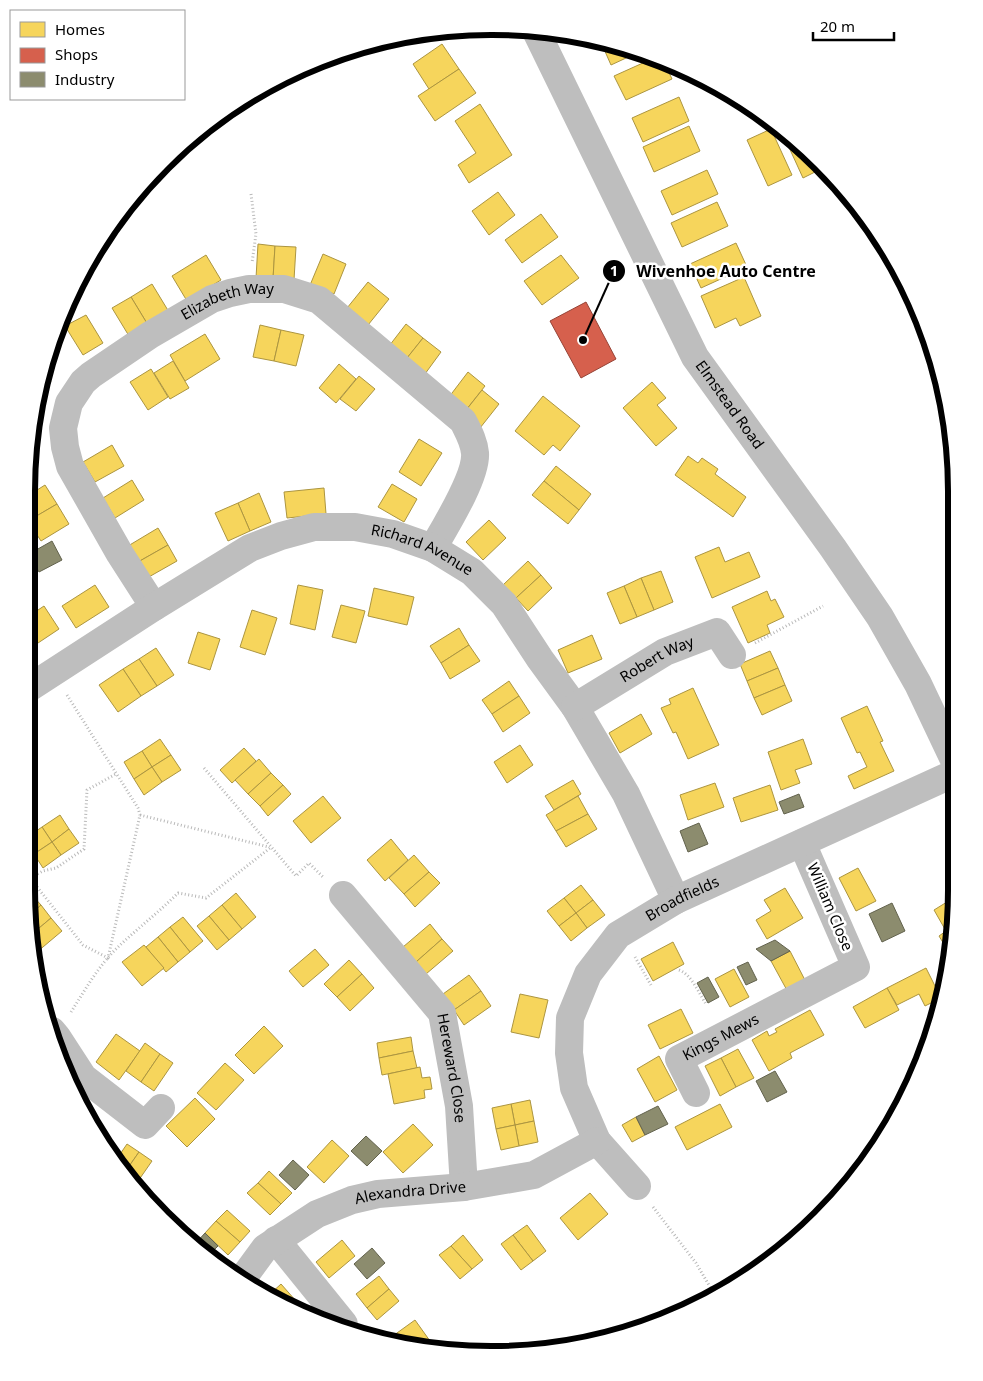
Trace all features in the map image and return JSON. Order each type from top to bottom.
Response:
[{"type":"street","name":"Elmstead Road","points":[[540,38],[695,357],[880,617],[918,684],[948,747]]},
{"type":"street","name":"Elizabeth Way","points":[[154,607],[120,554],[70,466],[63,428],[69,403],[83,382],[91,375],[150,335],[212,299],[230,293],[249,289],[284,289],[319,300],[463,421],[471,436],[475,454],[473,472],[452,517],[433,548]]},
{"type":"street","name":"Richard Avenue","points":[[35,684],[154,607],[250,548],[281,536],[314,527],[355,527],[393,534],[433,548],[472,572],[504,604],[575,707],[626,794],[676,900]]},
{"type":"street","name":"Robert Way","points":[[575,707],[665,652],[716,632],[732,655]]},
{"type":"street","name":"Broadfields","points":[[636,1186],[597,1141],[574,1088],[570,1054],[570,1018],[588,974],[618,934],[676,900],[948,776]]},
{"type":"street","name":"William Close","points":[[798,997],[856,967],[802,843]]},
{"type":"street","name":"Hereward Close","points":[[343,895],[442,1013],[459,1106],[464,1187]]},
{"type":"street","name":"Kings Mews","points":[[696,1094],[678,1058],[798,997]]},
{"type":"street","points":[[64,1049],[83,1077],[145,1125],[160,1108]]},
{"type":"street","name":"Alexandra Drive","points":[[246,1274],[266,1248],[276,1240],[317,1214],[352,1200],[378,1194],[464,1187],[534,1175],[597,1141]]},
{"type":"street","points":[[276,1240],[341,1320]]},
{"type":"path","points":[[249,289],[256,234],[252,194]]},
{"type":"path","points":[[732,655],[823,606]]},
{"type":"path","points":[[53,673],[138,808],[140,815],[108,958]]},
{"type":"path","points":[[204,768],[270,848],[296,876],[309,863],[343,895]]},
{"type":"path","points":[[35,875],[56,868],[84,849],[87,790],[116,774]]},
{"type":"path","points":[[140,815],[270,848]]},
{"type":"path","points":[[57,1030],[117,947],[159,912],[178,893],[206,898],[270,848]]},
{"type":"path","points":[[35,884],[84,945],[108,958]]},
{"type":"path","points":[[679,970],[685,972],[690,978],[706,1004]]},
{"type":"path","points":[[636,1186],[696,1263],[711,1289]]},
{"type":"building: Homes","points":[[442,44],[459,69],[429,89],[413,64]]},
{"type":"building: Homes","points":[[604,50],[629,57],[611,65]]},
{"type":"building: Homes","points":[[645,62],[668,71],[672,79],[626,100],[614,76]]},
{"type":"building: Homes","points":[[459,69],[476,93],[435,121],[418,96]]},
{"type":"building: Homes","points":[[679,97],[689,121],[643,142],[632,118]]},
{"type":"building: Homes","points":[[480,104],[512,155],[469,183],[458,165],[476,153],[455,121]]},
{"type":"building: Homes","points":[[689,126],[700,151],[654,172],[643,147]]},
{"type":"building: Homes","points":[[770,130],[792,175],[768,186],[747,140]]},
{"type":"building: Homes","points":[[788,144],[816,171],[803,178]]},
{"type":"building: Homes","points":[[707,170],[718,194],[672,215],[661,191]]},
{"type":"building: Homes","points":[[498,192],[515,215],[489,235],[472,211]]},
{"type":"building: Homes","points":[[717,202],[728,226],[682,247],[671,223]]},
{"type":"building: Homes","points":[[541,214],[558,237],[522,263],[505,240]]},
{"type":"building: Homes","points":[[736,243],[747,267],[701,288],[690,264]]},
{"type":"building: Homes","points":[[258,244],[275,246],[273,279],[256,278]]},
{"type":"building: Homes","points":[[275,246],[296,247],[294,280],[273,279]]},
{"type":"building: Homes","points":[[323,254],[346,264],[334,294],[322,289],[308,290]]},
{"type":"building: Homes","points":[[206,255],[221,280],[187,301],[172,276]]},
{"type":"building: Homes","points":[[561,255],[579,278],[542,305],[524,281]]},
{"type":"building: Homes","points":[[744,277],[761,316],[740,326],[736,318],[715,328],[701,296]]},
{"type":"building: Homes","points":[[368,282],[389,299],[368,325],[343,313]]},
{"type":"building: Homes","points":[[152,284],[169,312],[148,325],[131,297]]},
{"type":"building: Homes","points":[[131,297],[148,325],[129,336],[112,308]]},
{"type":"building: Homes","points":[[86,315],[103,343],[83,355],[66,327],[67,325]]},
{"type":"building: Homes","points":[[406,324],[423,338],[403,363],[386,350]]},
{"type":"building: Homes","points":[[260,325],[281,330],[274,361],[253,357]]},
{"type":"building: Homes","points":[[281,330],[304,335],[296,366],[274,361]]},
{"type":"building: Homes","points":[[205,334],[220,359],[185,381],[170,355]]},
{"type":"building: Homes","points":[[423,338],[441,352],[422,378],[403,363]]},
{"type":"building: Homes","points":[[173,361],[189,388],[170,399],[154,373]]},
{"type":"building: Homes","points":[[339,364],[356,379],[336,403],[319,388]]},
{"type":"building: Homes","points":[[151,369],[168,397],[148,410],[130,382]]},
{"type":"building: Homes","points":[[468,372],[485,386],[466,410],[449,397]]},
{"type":"building: Homes","points":[[359,376],[375,389],[356,411],[340,399]]},
{"type":"building: Homes","points":[[652,382],[666,398],[657,405],[677,428],[656,446],[623,408]]},
{"type":"building: Homes","points":[[482,390],[499,404],[480,428],[463,414]]},
{"type":"building: Homes","points":[[543,396],[580,426],[560,451],[553,445],[544,455],[515,431]]},
{"type":"building: Homes","points":[[419,439],[442,453],[421,486],[399,472]]},
{"type":"building: Homes","points":[[112,445],[124,466],[95,482],[83,462]]},
{"type":"building: Homes","points":[[688,456],[698,463],[702,458],[718,469],[715,474],[746,497],[733,517],[675,475]]},
{"type":"building: Homes","points":[[556,466],[591,494],[579,510],[544,481]]},
{"type":"building: Homes","points":[[132,480],[144,500],[115,518],[103,498]]},
{"type":"building: Homes","points":[[544,481],[579,510],[568,524],[532,495]]},
{"type":"building: Homes","points":[[392,484],[417,499],[404,522],[378,507]]},
{"type":"building: Homes","points":[[45,485],[57,504],[35,517],[35,492]]},
{"type":"building: Homes","points":[[324,488],[326,514],[287,518],[284,492]]},
{"type":"building: Homes","points":[[259,493],[271,522],[250,531],[238,503]]},
{"type":"building: Homes","points":[[238,503],[250,531],[228,541],[215,513]]},
{"type":"building: Homes","points":[[57,504],[69,524],[41,541],[35,532],[35,517]]},
{"type":"building: Homes","points":[[489,520],[506,538],[483,560],[466,542]]},
{"type":"building: Homes","points":[[158,528],[168,545],[138,562],[128,546]]},
{"type":"building: Homes","points":[[168,545],[177,561],[147,578],[138,562]]},
{"type":"building: Homes","points":[[719,547],[725,562],[749,552],[760,577],[712,598],[695,557]]},
{"type":"building: Homes","points":[[528,561],[541,575],[516,598],[503,585]]},
{"type":"building: Homes","points":[[661,571],[673,602],[654,610],[641,578]]},
{"type":"building: Homes","points":[[541,575],[552,588],[528,611],[516,598]]},
{"type":"building: Homes","points":[[641,578],[654,610],[637,617],[624,586]]},
{"type":"building: Homes","points":[[95,585],[109,607],[76,628],[62,606]]},
{"type":"building: Homes","points":[[298,585],[323,590],[315,630],[290,624]]},
{"type":"building: Homes","points":[[624,586],[637,617],[620,624],[607,593]]},
{"type":"building: Homes","points":[[374,588],[414,597],[407,625],[368,616]]},
{"type":"building: Homes","points":[[767,591],[771,601],[775,599],[784,617],[767,625],[770,633],[748,643],[732,607]]},
{"type":"building: Homes","points":[[341,605],[365,611],[356,643],[332,637]]},
{"type":"building: Homes","points":[[44,606],[59,629],[35,645],[35,612]]},
{"type":"building: Homes","points":[[252,610],[277,618],[265,655],[240,647]]},
{"type":"building: Homes","points":[[459,628],[469,645],[441,663],[430,646]]},
{"type":"building: Homes","points":[[198,632],[220,639],[210,670],[188,663]]},
{"type":"building: Homes","points":[[592,635],[602,659],[568,673],[558,650]]},
{"type":"building: Homes","points":[[469,645],[480,661],[450,679],[441,663]]},
{"type":"building: Homes","points":[[156,648],[174,675],[157,686],[139,659]]},
{"type":"building: Homes","points":[[770,651],[778,668],[747,681],[740,664]]},
{"type":"building: Homes","points":[[139,659],[157,686],[141,696],[123,669]]},
{"type":"building: Homes","points":[[778,668],[785,685],[754,698],[747,681]]},
{"type":"building: Homes","points":[[123,669],[141,696],[118,712],[99,685]]},
{"type":"building: Homes","points":[[509,681],[519,696],[492,714],[482,700]]},
{"type":"building: Homes","points":[[785,685],[792,701],[762,715],[754,698]]},
{"type":"building: Homes","points":[[693,688],[719,745],[688,759],[676,732],[673,733],[661,708],[671,704],[669,699]]},
{"type":"building: Homes","points":[[519,696],[530,713],[503,732],[492,714]]},
{"type":"building: Homes","points":[[867,706],[883,741],[880,742],[894,771],[854,789],[848,776],[867,767],[860,752],[857,753],[841,718]]},
{"type":"building: Homes","points":[[641,714],[652,734],[620,753],[609,733]]},
{"type":"building: Homes","points":[[160,739],[171,755],[152,767],[142,751]]},
{"type":"building: Homes","points":[[803,739],[812,764],[795,770],[800,783],[781,790],[768,752]]},
{"type":"building: Homes","points":[[520,745],[533,765],[507,783],[494,762]]},
{"type":"building: Homes","points":[[244,748],[256,761],[232,783],[220,770]]},
{"type":"building: Homes","points":[[142,751],[152,767],[134,779],[124,762]]},
{"type":"building: Homes","points":[[171,755],[181,770],[162,782],[152,767]]},
{"type":"building: Homes","points":[[259,759],[271,773],[248,794],[235,780]]},
{"type":"building: Homes","points":[[152,767],[162,782],[144,795],[134,779]]},
{"type":"building: Homes","points":[[271,773],[283,785],[260,806],[248,794]]},
{"type":"building: Homes","points":[[573,780],[581,794],[554,810],[545,796]]},
{"type":"building: Homes","points":[[715,783],[724,807],[688,820],[680,795]]},
{"type":"building: Homes","points":[[283,785],[291,794],[268,816],[260,806]]},
{"type":"building: Homes","points":[[770,785],[778,810],[741,822],[733,798]]},
{"type":"building: Homes","points":[[323,796],[341,818],[311,843],[293,821]]},
{"type":"building: Homes","points":[[578,796],[588,814],[556,831],[546,815]]},
{"type":"building: Homes","points":[[588,814],[597,829],[566,847],[556,831]]},
{"type":"building: Homes","points":[[60,815],[69,829],[52,842],[42,827]]},
{"type":"building: Homes","points":[[42,827],[52,842],[35,853],[35,832]]},
{"type":"building: Homes","points":[[69,829],[79,843],[61,855],[52,842]]},
{"type":"building: Homes","points":[[391,839],[408,860],[385,881],[367,860]]},
{"type":"building: Homes","points":[[52,842],[61,855],[43,868],[35,853]]},
{"type":"building: Homes","points":[[414,855],[429,872],[404,894],[389,878]]},
{"type":"building: Homes","points":[[858,868],[876,901],[856,911],[839,878]]},
{"type":"building: Homes","points":[[429,872],[440,883],[415,907],[404,894]]},
{"type":"building: Homes","points":[[581,885],[593,900],[576,913],[564,898]]},
{"type":"building: Homes","points":[[785,888],[803,918],[767,939],[756,920],[771,911],[764,900]]},
{"type":"building: Homes","points":[[236,893],[256,917],[242,929],[222,905]]},
{"type":"building: Homes","points":[[564,898],[576,913],[559,926],[547,911]]},
{"type":"building: Homes","points":[[35,899],[41,905],[36,910]]},
{"type":"building: Homes","points":[[593,900],[605,915],[587,928],[576,913]]},
{"type":"building: Homes","points":[[948,902],[946,931],[934,910]]},
{"type":"building: Homes","points":[[41,905],[51,918],[37,930],[36,919],[36,910]]},
{"type":"building: Homes","points":[[222,905],[242,929],[229,940],[209,916]]},
{"type":"building: Homes","points":[[576,913],[587,928],[571,941],[559,926]]},
{"type":"building: Homes","points":[[209,916],[229,940],[217,950],[197,926]]},
{"type":"building: Homes","points":[[183,917],[203,941],[190,952],[170,927]]},
{"type":"building: Homes","points":[[51,918],[62,931],[39,950],[37,930]]},
{"type":"building: Homes","points":[[430,924],[442,939],[416,962],[403,947]]},
{"type":"building: Homes","points":[[170,927],[190,952],[178,962],[158,937]]},
{"type":"building: Homes","points":[[946,931],[944,945],[939,936]]},
{"type":"building: Homes","points":[[158,937],[178,962],[166,972],[146,947]]},
{"type":"building: Homes","points":[[442,939],[453,951],[426,974],[416,962]]},
{"type":"building: Homes","points":[[673,942],[684,964],[653,981],[641,959]]},
{"type":"building: Homes","points":[[144,945],[164,968],[142,986],[122,962]]},
{"type":"building: Homes","points":[[315,949],[329,965],[303,987],[289,971]]},
{"type":"building: Homes","points":[[790,951],[807,984],[789,994],[771,961]]},
{"type":"building: Homes","points":[[349,960],[362,974],[337,997],[324,984]]},
{"type":"building: Homes","points":[[926,968],[937,989],[934,1002],[925,1006],[919,994],[897,1005],[887,988]]},
{"type":"building: Homes","points":[[734,969],[749,997],[730,1007],[715,979]]},
{"type":"building: Homes","points":[[362,974],[374,988],[350,1011],[337,997]]},
{"type":"building: Homes","points":[[469,975],[481,991],[454,1010],[443,994]]},
{"type":"building: Homes","points":[[887,988],[899,1010],[865,1028],[853,1007]]},
{"type":"building: Homes","points":[[481,991],[491,1006],[464,1025],[454,1010]]},
{"type":"building: Homes","points":[[520,994],[548,1000],[539,1038],[511,1032]]},
{"type":"building: Homes","points":[[681,1009],[693,1033],[660,1049],[648,1025]]},
{"type":"building: Homes","points":[[810,1010],[824,1035],[790,1053],[792,1058],[769,1071],[752,1040],[767,1031],[769,1036],[777,1032],[775,1029]]},
{"type":"building: Homes","points":[[264,1026],[283,1046],[254,1074],[235,1055]]},
{"type":"building: Homes","points":[[116,1034],[140,1051],[119,1080],[96,1062]]},
{"type":"building: Homes","points":[[411,1037],[413,1051],[379,1058],[377,1043]]},
{"type":"building: Homes","points":[[145,1043],[160,1054],[141,1082],[126,1071]]},
{"type":"building: Homes","points":[[738,1049],[754,1078],[736,1087],[721,1058]]},
{"type":"building: Homes","points":[[413,1051],[417,1068],[382,1075],[379,1058]]},
{"type":"building: Homes","points":[[160,1054],[173,1063],[154,1091],[141,1082]]},
{"type":"building: Homes","points":[[659,1056],[677,1090],[655,1102],[637,1069]]},
{"type":"building: Homes","points":[[721,1058],[736,1087],[720,1096],[705,1066]]},
{"type":"building: Homes","points":[[225,1063],[244,1080],[216,1110],[197,1093]]},
{"type":"building: Homes","points":[[420,1067],[422,1078],[430,1077],[432,1089],[424,1090],[425,1098],[394,1104],[388,1074]]},
{"type":"building: Homes","points":[[195,1098],[215,1119],[187,1147],[166,1126]]},
{"type":"building: Homes","points":[[530,1100],[534,1121],[515,1125],[511,1104]]},
{"type":"building: Homes","points":[[511,1104],[515,1125],[496,1129],[492,1108]]},
{"type":"building: Homes","points":[[720,1104],[732,1127],[687,1150],[675,1127]]},
{"type":"building: Homes","points":[[636,1117],[645,1135],[632,1142],[622,1125]]},
{"type":"building: Homes","points":[[534,1121],[538,1142],[519,1146],[515,1125]]},
{"type":"building: Homes","points":[[413,1124],[433,1145],[403,1173],[383,1152]]},
{"type":"building: Homes","points":[[515,1125],[519,1146],[501,1150],[496,1129]]},
{"type":"building: Homes","points":[[332,1140],[349,1156],[324,1183],[307,1167]]},
{"type":"building: Homes","points":[[127,1144],[139,1152],[129,1167],[120,1154]]},
{"type":"building: Homes","points":[[139,1152],[152,1161],[139,1179],[129,1167]]},
{"type":"building: Homes","points":[[269,1171],[292,1193],[281,1204],[258,1183]]},
{"type":"building: Homes","points":[[258,1183],[281,1204],[270,1215],[247,1193]]},
{"type":"building: Homes","points":[[590,1193],[608,1214],[578,1240],[560,1218]]},
{"type":"building: Homes","points":[[227,1210],[250,1231],[240,1242],[216,1221]]},
{"type":"building: Homes","points":[[216,1221],[240,1242],[228,1255],[205,1233]]},
{"type":"building: Homes","points":[[527,1225],[546,1251],[533,1261],[513,1235]]},
{"type":"building: Homes","points":[[463,1235],[483,1260],[472,1269],[451,1246]]},
{"type":"building: Homes","points":[[513,1235],[533,1261],[521,1270],[501,1244]]},
{"type":"building: Homes","points":[[342,1240],[355,1256],[329,1278],[316,1262]]},
{"type":"building: Homes","points":[[451,1246],[472,1269],[460,1279],[439,1255]]},
{"type":"building: Homes","points":[[379,1276],[389,1289],[367,1308],[356,1294]]},
{"type":"building: Homes","points":[[281,1284],[296,1301],[290,1299],[274,1291]]},
{"type":"building: Homes","points":[[389,1289],[399,1301],[377,1320],[367,1308]]},
{"type":"building: Homes","points":[[415,1320],[430,1341],[429,1342],[394,1335]]},
{"type":"building: Shops","points":[[586,302],[616,359],[581,378],[550,321]]},
{"type":"building: Industry","points":[[52,541],[62,560],[39,572],[35,565],[35,551]]},
{"type":"building: Industry","points":[[799,794],[804,807],[784,814],[779,802]]},
{"type":"building: Industry","points":[[699,823],[708,844],[688,852],[680,831]]},
{"type":"building: Industry","points":[[892,903],[905,931],[882,942],[869,914]]},
{"type":"building: Industry","points":[[775,940],[790,951],[771,961],[756,949]]},
{"type":"building: Industry","points":[[748,962],[757,980],[746,985],[737,967]]},
{"type":"building: Industry","points":[[708,977],[719,997],[708,1003],[697,983]]},
{"type":"building: Industry","points":[[775,1071],[787,1092],[767,1102],[756,1081]]},
{"type":"building: Industry","points":[[658,1106],[668,1124],[645,1135],[636,1117]]},
{"type":"building: Industry","points":[[366,1136],[382,1151],[367,1166],[351,1151]]},
{"type":"building: Industry","points":[[293,1160],[309,1175],[295,1190],[279,1175]]},
{"type":"building: Industry","points":[[205,1233],[218,1246],[213,1251],[199,1240]]},
{"type":"building: Industry","points":[[372,1248],[385,1263],[367,1279],[354,1264]]},
{"type":"place","name":"Wivenhoe Auto Centre","points":[[583,340]]}]
